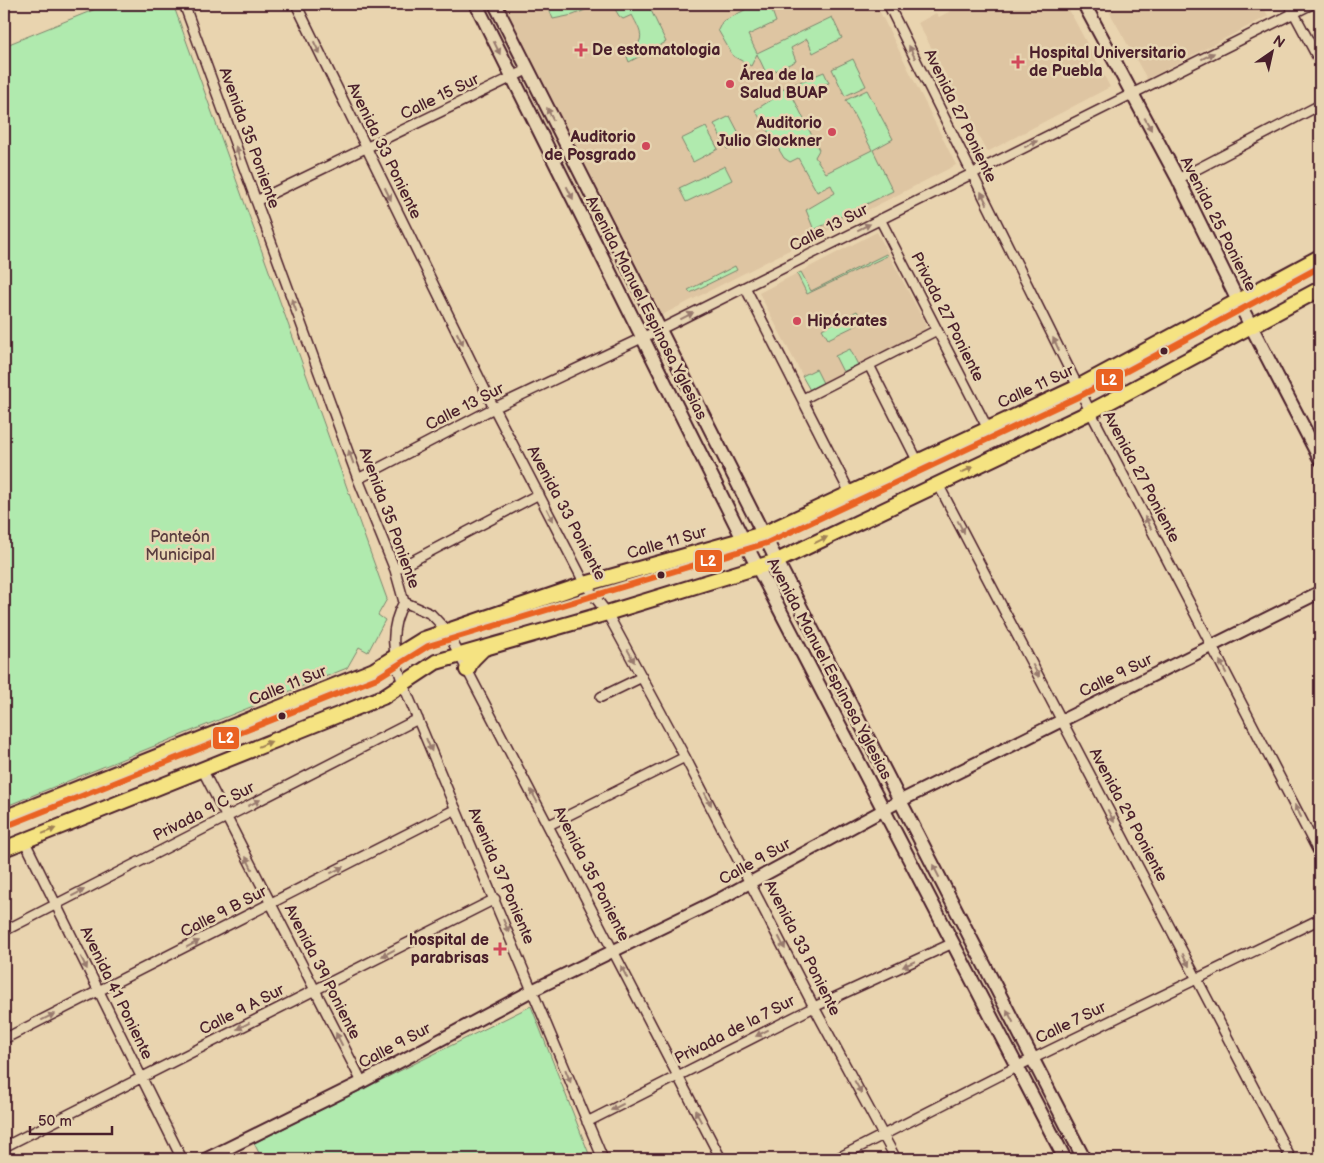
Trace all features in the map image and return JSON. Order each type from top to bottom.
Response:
[{"type":"main road","name":"Avenida Manuel Espinosa Yglesias","points":[[476,4],[743,539],[1065,1159]]},
{"type":"main road","name":"Avenida Manuel Espinosa Yglesias","points":[[495,4],[763,534],[1084,1159]]},
{"type":"main road","name":"Avenida 25 Poniente","points":[[1084,4],[1178,179],[1238,301],[1320,459]]},
{"type":"main road","name":"Calle 11 Sur","points":[[4,818],[374,670],[424,639],[585,584],[763,534],[1078,387],[1320,257]]},
{"type":"main road","points":[[4,849],[383,697],[436,662],[607,613],[777,561],[1090,412],[1320,289]]},
{"type":"main road","points":[[467,670],[472,660],[485,647]]},
{"type":"street","name":"Avenida 35 Poniente","points":[[184,4],[358,479],[394,570],[404,602],[431,614],[447,631],[721,1159]]},
{"type":"street","name":"Avenida 33 Poniente","points":[[296,4],[494,408],[585,584],[607,613],[686,756],[752,882],[814,1007],[896,1159]]},
{"type":"street","name":"Avenida 27 Poniente","points":[[888,4],[1090,412],[1320,855]]},
{"type":"street","points":[[1289,4],[1320,62]]},
{"type":"street","name":"Calle 13 Sur","points":[[358,479],[494,408],[660,329],[1312,4]]},
{"type":"street","name":"Calle 15 Sur","points":[[256,202],[367,150],[527,70]]},
{"type":"street","points":[[1178,179],[1320,105]]},
{"type":"street","name":"Privada 27 Poniente","points":[[880,219],[988,429]]},
{"type":"street","points":[[745,287],[850,493]]},
{"type":"street","points":[[802,399],[937,330]]},
{"type":"street","points":[[869,365],[918,462]]},
{"type":"street","name":"Avenida 29 Poniente","points":[[938,484],[1291,1159]]},
{"type":"street","points":[[394,570],[539,494]]},
{"type":"street","name":"Calle 9 Sur","points":[[206,1159],[362,1082],[533,990],[752,882],[884,809],[1320,592]]},
{"type":"street","name":"Avenida 37 Poniente","points":[[404,602],[394,624],[392,637],[394,658],[403,684],[603,1159]]},
{"type":"street","points":[[601,697],[642,677]]},
{"type":"street","name":"Privada 9 C Sur","points":[[4,931],[418,719]]},
{"type":"street","points":[[549,825],[686,756]]},
{"type":"street","name":"Avenida 39 Poniente","points":[[202,769],[362,1082]]},
{"type":"street","name":"Calle 9 B Sur","points":[[4,1039],[456,809]]},
{"type":"street","name":"Avenida 41 Poniente","points":[[24,840],[182,1159]]},
{"type":"street","name":"Calle 9 A Sur","points":[[4,1146],[494,900]]},
{"type":"street","name":"Calle 7 Sur","points":[[836,1159],[1032,1059],[1320,919]]},
{"type":"street","name":"Privada de la 7 Sur","points":[[587,1122],[814,1007],[953,943]]},
{"type":"shaded area","name":"Área de la Salud BUAP","points":[[504,4],[876,4],[956,165],[662,315]]},
{"type":"shaded area","name":"Hospital Universitario de Puebla","points":[[964,4],[1066,4],[1110,87],[987,152],[918,23],[936,13],[939,17]]},
{"type":"shaded area","points":[[1105,4],[1262,4],[1268,16],[1147,79]]},
{"type":"shaded area","points":[[877,232],[926,325],[923,334],[811,392],[759,293]]},
{"type":"green space","name":"Panteón Municipal","points":[[108,4],[173,4],[387,599],[378,615],[385,620],[368,652],[359,647],[347,668],[4,807],[4,46]]},
{"type":"green space","points":[[547,4],[600,4],[573,15],[553,19]]},
{"type":"green space","points":[[612,4],[648,4],[666,42],[629,62],[626,54],[640,41],[640,32],[632,15],[623,19]]},
{"type":"green space","points":[[756,4],[779,4],[771,8],[776,22],[748,35],[757,53],[832,17],[842,38],[813,53],[807,39],[791,48],[796,61],[767,75],[757,54],[751,66],[733,56],[718,30],[722,22]]},
{"type":"green space","points":[[853,59],[866,86],[845,96],[832,69]]},
{"type":"green space","points":[[824,72],[829,83],[808,88],[793,97],[819,150],[815,157],[826,173],[872,150],[846,100],[867,90],[893,139],[873,150],[893,191],[814,230],[806,210],[835,193],[831,185],[817,192],[798,158],[790,162],[784,158],[755,110],[776,97],[777,91]]},
{"type":"green space","points":[[730,116],[743,141],[727,149],[714,124]]},
{"type":"green space","points":[[706,127],[718,149],[693,162],[681,139]]},
{"type":"green space","points":[[725,166],[732,180],[686,202],[679,188]]},
{"type":"green space","points":[[886,254],[887,256],[807,294],[797,274],[801,272],[811,291]]},
{"type":"green space","points":[[735,266],[737,270],[690,293],[688,290]]},
{"type":"green space","points":[[857,311],[863,322],[828,339],[822,329]]},
{"type":"green space","points":[[850,349],[858,365],[843,372],[835,356]]},
{"type":"green space","points":[[816,369],[824,385],[811,392],[802,376]]},
{"type":"green space","points":[[531,1006],[591,1159],[262,1159],[254,1143]]},
{"type":"transit line","name":"L2","points":[[4,827],[377,678],[428,646],[767,543],[1082,395],[1320,267]]},
{"type":"place","name":"De estomatologia","points":[[581,50]]},
{"type":"place","name":"Hospital Universitario de Puebla","points":[[1018,62]]},
{"type":"place","name":"Área de la Salud BUAP","points":[[730,84]]},
{"type":"place","name":"Auditorio Julio Glockner","points":[[832,132]]},
{"type":"place","name":"Auditorio de Posgrado","points":[[646,146]]},
{"type":"place","name":"Hipócrates","points":[[797,321]]},
{"type":"place","name":"hospital de parabrisas","points":[[500,949]]}]
